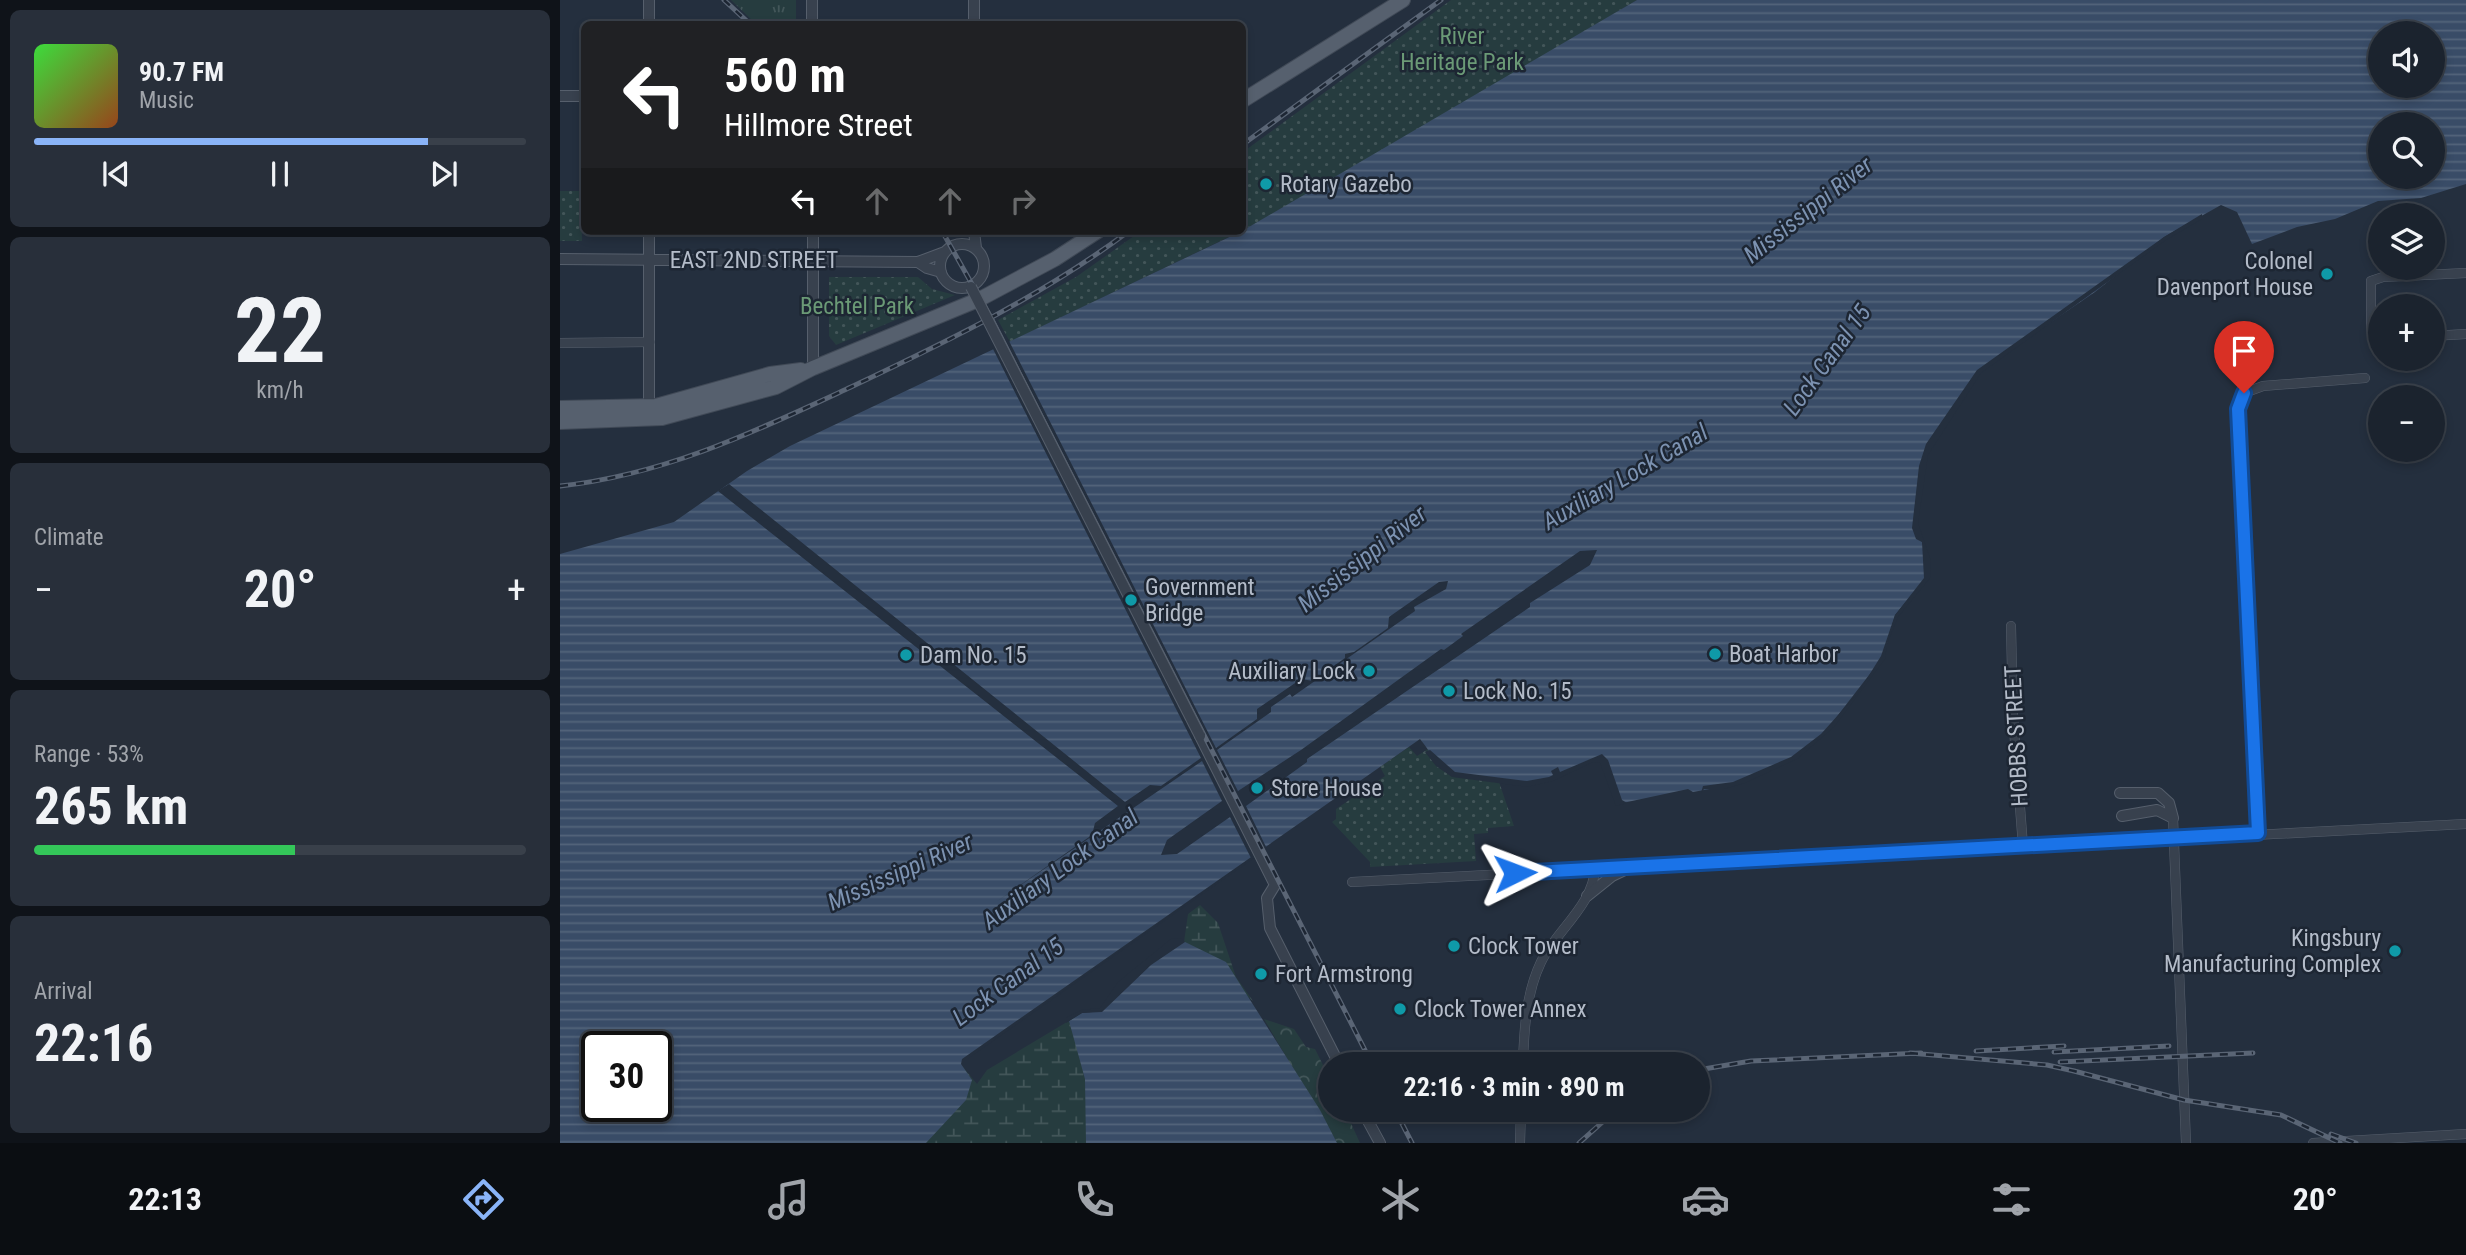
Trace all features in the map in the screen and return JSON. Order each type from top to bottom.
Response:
[{"type":"main road","points":[[1246,99],[1403,0]]},
{"type":"main road","points":[[560,422],[649,413],[770,374],[813,368],[980,299],[1055,259],[1092,235]]},
{"type":"main road","points":[[560,408],[649,413]]},
{"type":"street","points":[[649,0],[649,21]]},
{"type":"street","points":[[812,0],[812,21]]},
{"type":"street","points":[[974,0],[974,21]]},
{"type":"street","points":[[560,96],[581,96]]},
{"type":"street","points":[[649,235],[649,413]]},
{"type":"street","points":[[813,235],[813,368]]},
{"type":"street","points":[[961,235],[940,261],[941,272],[950,285],[961,289],[971,287],[981,279],[985,269],[984,259],[976,248],[974,235]]},
{"type":"street","points":[[950,248],[965,244],[976,248]]},
{"type":"street","name":"EAST 2ND STREET","points":[[560,260],[918,261],[950,248]]},
{"type":"street","points":[[918,261],[927,268],[941,272]]},
{"type":"street","points":[[2371,294],[2371,281],[2383,277],[2466,273]]},
{"type":"street","points":[[971,287],[1269,871],[1275,885],[1267,898],[1270,928],[1333,1052]]},
{"type":"street","points":[[2445,335],[2466,334]]},
{"type":"street","points":[[560,343],[650,342]]},
{"type":"street","points":[[2258,833],[2239,402],[2244,393],[2263,386],[2365,377]]},
{"type":"street","name":"HOBBS STREET","points":[[2011,626],[2013,716],[2023,846]]},
{"type":"street","points":[[2120,793],[2158,793],[2169,803],[2173,818],[2186,1143]]},
{"type":"street","points":[[2122,816],[2157,810],[2173,818]]},
{"type":"street","points":[[1352,882],[2466,824]]},
{"type":"street","points":[[1587,896],[1612,876],[1631,867]]},
{"type":"street","points":[[1524,1052],[1525,1018],[1539,968],[1562,928],[1594,884],[1595,868]]},
{"type":"street","points":[[1369,1122],[1380,1143]]},
{"type":"street","points":[[1520,1143],[1521,1122]]},
{"type":"street","points":[[2313,1143],[2466,1134]]},
{"type":"green space","points":[[731,0],[796,0],[796,21],[753,21]]},
{"type":"green space","name":"River Heritage Park","points":[[1451,0],[1637,0],[1312,193],[1246,228],[1246,150]]},
{"type":"green space","points":[[560,191],[581,191],[582,241],[560,241]]},
{"type":"green space","points":[[1135,235],[1233,235],[1010,342],[998,320],[1076,277]]},
{"type":"green space","name":"Bechtel Park","points":[[829,277],[918,277],[932,289],[955,295],[836,345],[829,336]]},
{"type":"green space","points":[[1409,747],[1417,756],[1428,749],[1439,764],[1498,779],[1514,826],[1488,828],[1488,833],[1474,834],[1476,861],[1370,867],[1370,862],[1332,822],[1336,819],[1336,809],[1385,776],[1380,767]]},
{"type":"green space","points":[[1200,905],[1218,923],[1236,977],[1253,1001],[1184,942],[1188,914]]},
{"type":"green space","points":[[1082,1013],[1111,1143],[887,1143],[962,1066],[977,1084],[987,1070]]},
{"type":"green space","points":[[1264,1019],[1294,1029],[1306,1047],[1315,1049],[1318,1055],[1318,1111]]},
{"type":"green space","points":[[1325,1122],[1350,1122],[1360,1143],[1337,1143]]},
{"type":"water","points":[[1637,0],[2466,0],[2466,184],[2421,198],[2368,203],[2335,219],[2297,227],[2252,244],[2237,212],[2221,205],[2164,237],[2095,292],[1979,371],[1925,453],[1914,529],[1922,542],[1928,565],[1926,578],[1895,615],[1883,657],[1821,737],[1788,761],[1737,784],[1693,792],[1688,789],[1618,804],[1604,761],[1585,763],[1554,777],[1533,781],[1475,779],[1448,771],[1420,739],[962,1059],[961,1064],[972,1080],[966,1100],[926,1143],[560,1143],[560,554],[674,522],[747,471],[790,446],[1234,235],[1246,235],[1246,229]]},
{"type":"water","points":[[1173,942],[1185,942],[1226,962],[1318,1107],[1318,1122],[1326,1122],[1337,1143],[1086,1143],[1085,1079],[1069,1021],[1082,1013],[1102,1011],[1121,985]]},
{"type":"pier","points":[[2202,214],[2202,219],[2166,240],[1981,373],[1928,455],[1918,523],[1931,561],[1930,578],[1898,617],[1887,644],[1885,659],[1834,727],[1797,759],[1745,783],[1724,789],[1704,789],[1701,793],[1703,786],[1733,782],[1791,757],[1821,734],[1858,693],[1881,656],[1895,615],[1924,578],[1922,542],[1916,539],[1912,528],[1919,466],[1926,444],[1977,370],[2164,237]]},
{"type":"pier","points":[[1008,339],[1216,748],[1257,719],[1257,709],[1301,679],[1313,681],[1345,658],[1345,654],[1354,652],[1388,628],[1389,617],[1439,582],[1448,581],[1446,589],[1414,607],[1415,611],[1292,697],[1290,694],[1271,707],[1271,712],[1217,750],[1238,791],[1301,750],[1441,649],[1444,650],[1463,636],[1461,634],[1580,551],[1597,550],[1590,565],[1530,603],[1530,607],[1307,759],[1307,762],[1246,806],[1267,849],[966,1060],[1251,858],[1230,817],[1177,854],[1161,855],[1167,840],[1222,801],[1202,761],[996,902],[1092,835],[1095,823],[1118,806],[718,491],[729,484],[1125,802],[1150,785],[1161,786],[1201,758],[992,347]]},
{"type":"pier","points":[[1430,750],[1455,772],[1527,781],[1549,777],[1553,775],[1551,771],[1558,767],[1560,772],[1602,754],[1608,760],[1622,800],[1627,803],[1616,806],[1600,763],[1593,762],[1553,781],[1527,787],[1452,777],[1436,766],[1425,752]]},
{"type":"pier","points":[[1181,938],[1185,942],[1151,965],[1102,1012],[1082,1013],[1066,1023],[1066,1018],[1081,1010],[1100,1008],[1118,982],[1171,939]]},
{"type":"railway","points":[[724,0],[747,21]]},
{"type":"railway","points":[[1246,142],[1441,0]]},
{"type":"railway","points":[[944,235],[990,316],[1366,1052]]},
{"type":"railway","points":[[560,486],[636,472],[745,435],[959,335],[1063,276],[1123,235]]},
{"type":"railway","points":[[1976,1051],[2064,1046]]},
{"type":"railway","points":[[2054,1052],[2169,1046]]},
{"type":"railway","points":[[1910,1053],[2047,1065],[2184,1100],[2281,1115],[2340,1143]]},
{"type":"railway","points":[[1710,1068],[1751,1061],[1921,1053]]},
{"type":"railway","points":[[2060,1062],[2253,1053]]},
{"type":"railway","points":[[1401,1122],[1412,1143]]},
{"type":"railway","points":[[1579,1143],[1603,1122]]},
{"type":"railway","points":[[2331,1134],[2356,1143]]},
{"type":"place","name":"Rotary Gazebo","points":[[1266,184]]},
{"type":"place","name":"Colonel Davenport House","points":[[2327,274]]},
{"type":"place","name":"Government Bridge","points":[[1131,600]]},
{"type":"place","name":"Boat Harbor","points":[[1715,654]]},
{"type":"place","name":"Dam No. 15","points":[[906,655]]},
{"type":"place","name":"Auxiliary Lock","points":[[1369,671]]},
{"type":"place","name":"Lock No. 15","points":[[1449,691]]},
{"type":"place","name":"Store House","points":[[1257,788]]},
{"type":"place","name":"Clock Tower","points":[[1454,946]]},
{"type":"place","name":"Kingsbury Manufacturing Complex","points":[[2395,951]]},
{"type":"place","name":"Fort Armstrong","points":[[1261,974]]},
{"type":"place","name":"Clock Tower Annex","points":[[1400,1009]]},
{"type":"route","points":[[1515,873],[2258,833],[2238,409],[2244,393]]},
{"type":"water label","name":"Mississippi River","points":[[1808,210]]},
{"type":"water label","name":"Lock Canal 15","points":[[1827,360]]},
{"type":"water label","name":"Auxiliary Lock Canal","points":[[1625,477]]},
{"type":"water label","name":"Mississippi River","points":[[1362,559]]},
{"type":"water label","name":"Auxiliary Lock Canal","points":[[1060,869]]},
{"type":"water label","name":"Mississippi River","points":[[900,872]]},
{"type":"water label","name":"Lock Canal 15","points":[[1008,982]]}]
